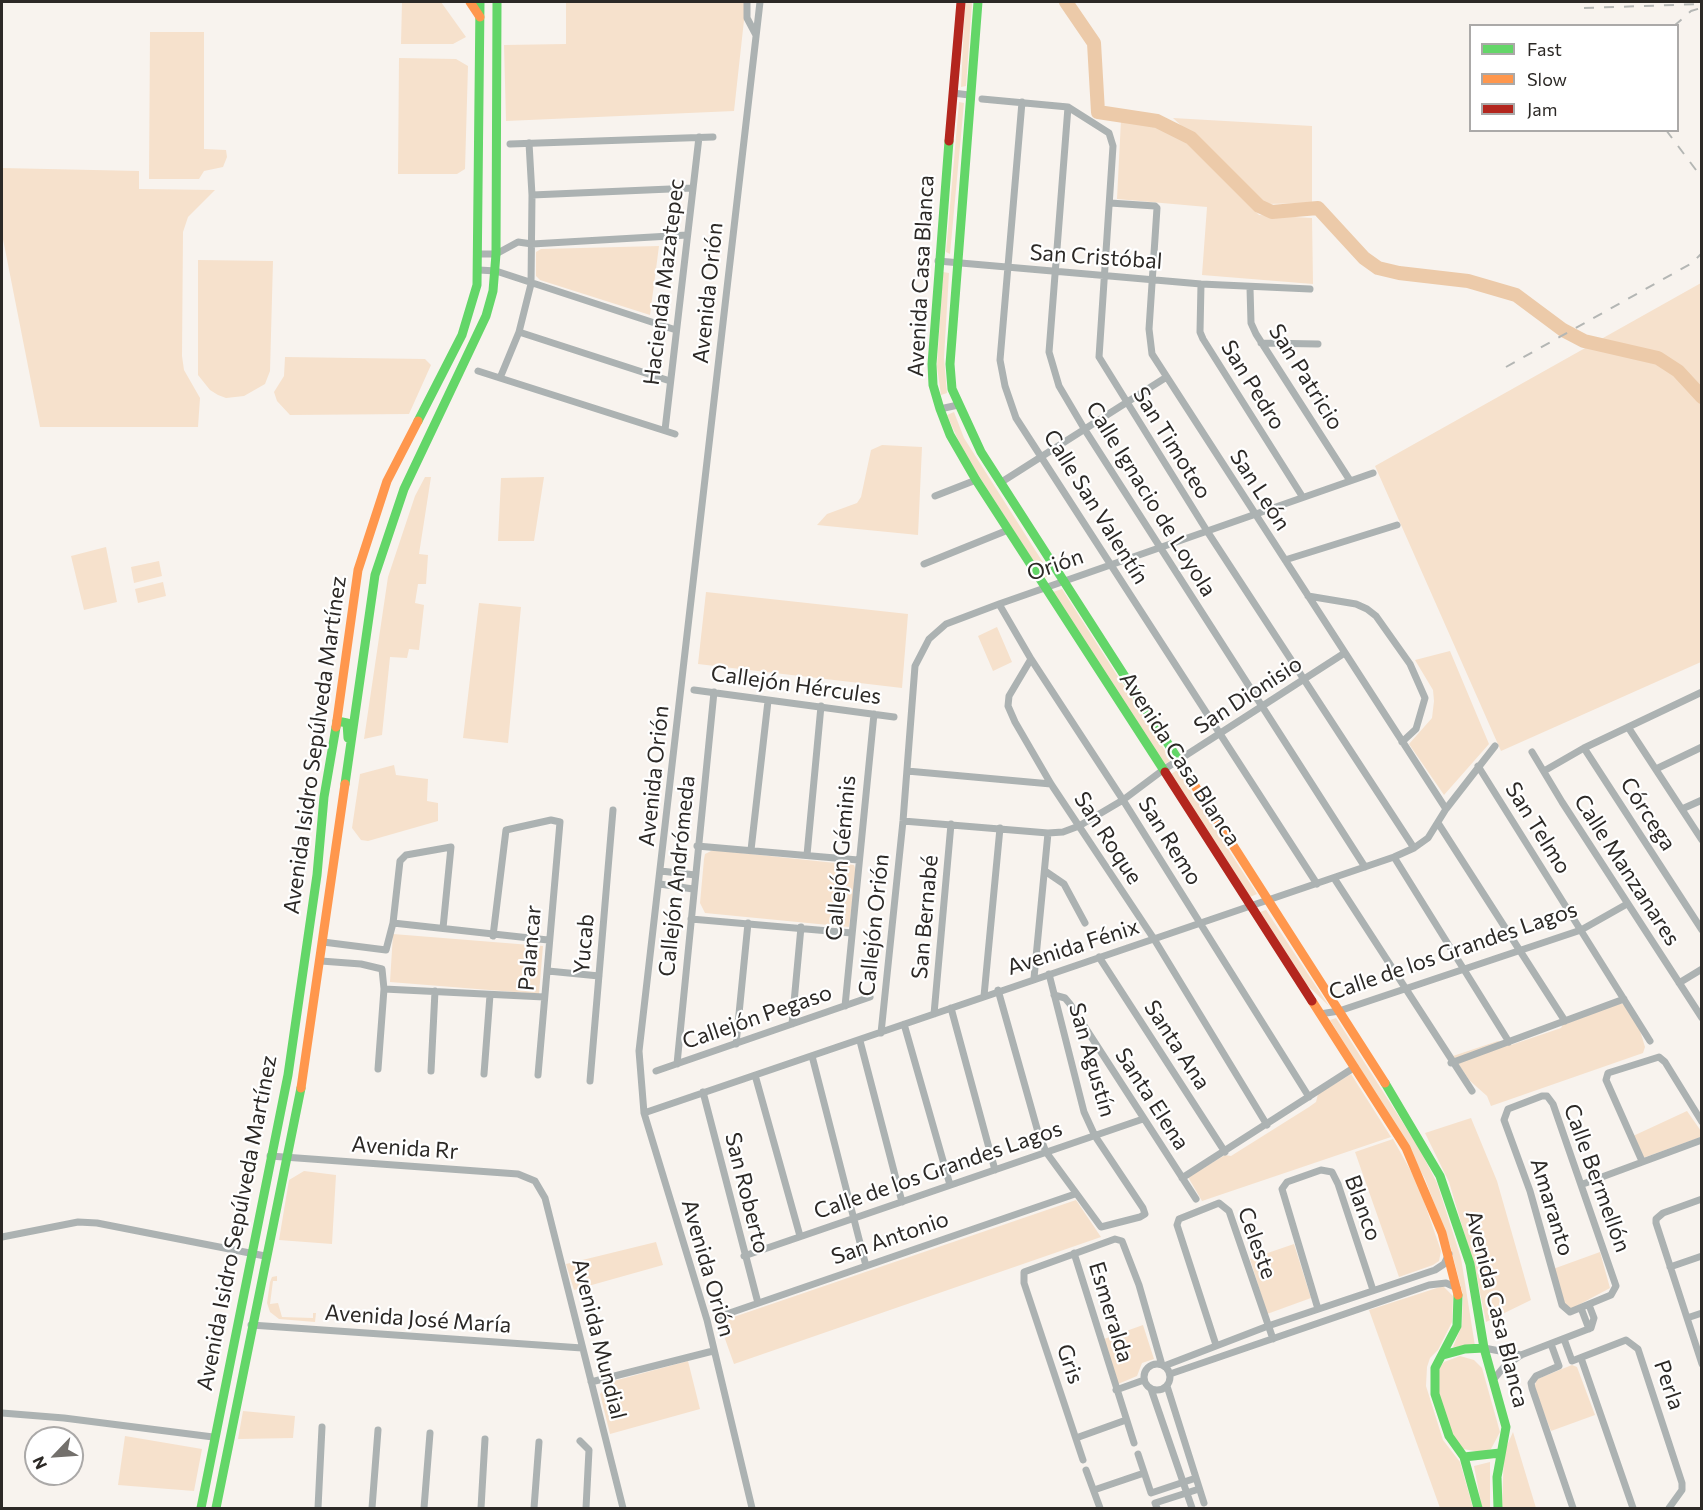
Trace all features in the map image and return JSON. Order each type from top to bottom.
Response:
[{"type":"street","points":[[470,2],[480,17]]},
{"type":"street","name":"Avenida Isidro Sepúlveda Martínez","points":[[201,1509],[213,1437],[290,1065],[317,875],[324,797],[358,570],[387,481],[462,335],[474,301],[479,270],[480,2]]},
{"type":"street","points":[[497,7],[507,2]]},
{"type":"street","name":"Avenida Orión","points":[[747,2],[747,18],[756,35]]},
{"type":"street","name":"Avenida Orión","points":[[752,1509],[707,1320],[644,1113],[639,1051],[760,2]]},
{"type":"street","name":"Avenida Casa Blanca","points":[[961,2],[938,261],[933,375],[940,409],[950,435],[976,480],[1355,1067],[1418,1173],[1449,1254],[1459,1311],[1457,1326],[1435,1368],[1435,1394],[1449,1436],[1464,1457],[1478,1509]]},
{"type":"street","name":"Avenida Casa Blanca","points":[[978,2],[956,262],[950,364],[950,377],[958,405],[972,438],[1000,483],[1339,1011],[1417,1134],[1440,1176],[1472,1272],[1484,1348],[1506,1427],[1500,1453],[1498,1509]]},
{"type":"street","name":"Avenida Isidro Sepúlveda Martínez","points":[[216,1509],[251,1325],[288,1158],[321,961],[375,575],[404,489],[486,316],[496,271],[497,7]]},
{"type":"street","points":[[953,93],[969,95]]},
{"type":"street","name":"San Timoteo","points":[[982,99],[1068,107],[1105,129],[1112,139],[1110,203],[1099,357],[1126,404],[1207,531],[1414,848]]},
{"type":"street","name":"Calle San Valentín","points":[[1022,102],[1000,360],[1005,386],[1016,418],[1317,884]]},
{"type":"street","name":"Calle Ignacio de Loyola","points":[[1068,107],[1049,352],[1059,386],[1159,548],[1365,867]]},
{"type":"street","name":"Hacienda Mazatepec","points":[[665,430],[699,137]]},
{"type":"street","points":[[510,144],[713,137]]},
{"type":"street","points":[[500,378],[519,332],[531,284],[532,195],[529,143]]},
{"type":"street","points":[[532,195],[693,188]]},
{"type":"street","name":"San León","points":[[1110,203],[1157,208],[1149,344],[1152,354],[1343,654],[1446,809]]},
{"type":"street","points":[[479,254],[496,254],[514,243],[532,244],[687,235]]},
{"type":"street","name":"San Cristóbal","points":[[938,261],[1250,288],[1310,289]]},
{"type":"street","points":[[479,270],[496,271],[676,330]]},
{"type":"street","name":"San Pedro","points":[[1201,284],[1200,332],[1203,339],[1302,496]]},
{"type":"street","name":"San Patricio","points":[[1250,288],[1251,323],[1261,343],[1349,479]]},
{"type":"street","points":[[519,332],[670,381]]},
{"type":"street","points":[[1261,343],[1318,344]]},
{"type":"street","points":[[478,371],[675,434]]},
{"type":"street","points":[[1000,483],[1166,378]]},
{"type":"street","points":[[940,409],[958,405]]},
{"type":"street","name":"Orión","points":[[903,821],[915,666],[929,639],[946,624],[1062,580],[1159,548],[1349,479],[1372,473]]},
{"type":"street","points":[[935,496],[976,480]]},
{"type":"street","points":[[1285,560],[1397,525]]},
{"type":"street","points":[[924,564],[1008,530]]},
{"type":"street","points":[[1308,596],[1356,604],[1367,609],[1376,616],[1410,664],[1425,698],[1416,729],[1402,742]]},
{"type":"street","name":"San Remo","points":[[999,604],[1031,659],[1123,800],[1309,1097]]},
{"type":"street","name":"San Dionisio","points":[[903,821],[1048,833],[1063,832],[1079,826],[1123,800],[1178,760],[1221,735],[1343,654]]},
{"type":"street","name":"San Roque","points":[[1031,659],[1009,696],[1008,706],[1052,784],[1154,939],[1267,1125]]},
{"type":"street","name":"Callejón Hércules","points":[[694,690],[894,717]]},
{"type":"street","name":"Callejón Andrómeda","points":[[677,1064],[714,692]]},
{"type":"street","points":[[1544,771],[1584,748],[1701,692]]},
{"type":"street","points":[[751,850],[768,700]]},
{"type":"street","points":[[807,855],[821,706]]},
{"type":"street","name":"Callejón Géminis","points":[[845,1006],[874,714]]},
{"type":"street","points":[[337,721],[348,724],[350,755]]},
{"type":"street","points":[[1628,727],[1701,840]]},
{"type":"street","name":"Avenida Fénix","points":[[644,1113],[1394,857],[1414,848],[1428,838],[1446,809],[1495,746]]},
{"type":"street","points":[[1656,770],[1701,747]]},
{"type":"street","name":"Córcega","points":[[1584,748],[1701,930]]},
{"type":"street","name":"Calle Manzanares","points":[[1532,752],[1701,1018]]},
{"type":"street","name":"San Telmo","points":[[1478,766],[1650,1041]]},
{"type":"street","points":[[907,771],[1052,784]]},
{"type":"street","points":[[1682,809],[1701,800]]},
{"type":"street","name":"Yucab","points":[[591,1081],[613,810]]},
{"type":"street","name":"Palancar","points":[[493,936],[506,830],[551,820],[560,822],[538,1075]]},
{"type":"street","name":"Callejón Orión","points":[[881,1033],[903,821]]},
{"type":"street","points":[[1438,823],[1521,949],[1564,1021]]},
{"type":"street","name":"San Bernabé","points":[[934,1014],[951,824]]},
{"type":"street","points":[[984,996],[1000,828]]},
{"type":"street","points":[[1034,978],[1048,833]]},
{"type":"street","points":[[697,846],[858,860]]},
{"type":"street","points":[[323,942],[386,950],[393,924],[398,866],[406,855],[451,847],[443,928]]},
{"type":"street","points":[[1394,857],[1509,1042]]},
{"type":"street","points":[[661,871],[695,874]]},
{"type":"street","points":[[1046,871],[1064,884],[1084,923]]},
{"type":"street","points":[[1334,878],[1451,1063],[1472,1091]]},
{"type":"street","points":[[660,884],[693,889]]},
{"type":"street","name":"Calle de los Grandes Lagos","points":[[1320,1014],[1339,1011],[1581,930],[1627,904]]},
{"type":"street","points":[[691,919],[852,933]]},
{"type":"street","points":[[736,1044],[748,923]]},
{"type":"street","points":[[393,924],[548,940]]},
{"type":"street","points":[[792,1024],[801,927]]},
{"type":"street","name":"Santa Ana","points":[[1099,957],[1226,1152]]},
{"type":"street","points":[[321,961],[361,964],[382,969],[384,989],[378,1069]]},
{"type":"street","points":[[1679,983],[1701,969]]},
{"type":"street","points":[[548,971],[599,976]]},
{"type":"street","name":"San Agustín","points":[[1049,974],[1075,1085],[1095,1136],[1145,1214],[1101,1227],[1075,1194]]},
{"type":"street","points":[[384,989],[544,998]]},
{"type":"street","points":[[999,990],[1038,1132],[1046,1152],[1075,1194]]},
{"type":"street","points":[[430,1071],[435,991]]},
{"type":"street","points":[[484,1074],[490,994]]},
{"type":"street","name":"Santa Elena","points":[[1054,995],[1065,998],[1070,1004],[1196,1199]]},
{"type":"street","name":"Callejón Pegaso","points":[[656,1071],[870,997]]},
{"type":"street","points":[[1451,1063],[1624,999]]},
{"type":"street","points":[[951,1008],[995,1170]]},
{"type":"street","points":[[904,1024],[950,1185]]},
{"type":"street","points":[[860,1041],[902,1202]]},
{"type":"street","points":[[812,1056],[866,1266]]},
{"type":"street","points":[[1642,1161],[1606,1080],[1608,1073],[1659,1057],[1665,1062],[1701,1122]]},
{"type":"street","points":[[1182,1178],[1226,1152],[1355,1067]]},
{"type":"street","points":[[755,1075],[801,1236]]},
{"type":"street","name":"San Roberto","points":[[703,1092],[758,1303]]},
{"type":"street","name":"Calle Bermellón","points":[[1503,1116],[1508,1109],[1547,1096],[1553,1104],[1583,1184],[1616,1286],[1614,1293],[1589,1305],[1565,1310]]},
{"type":"street","name":"Amaranto","points":[[1503,1116],[1530,1191],[1565,1310]]},
{"type":"street","name":"Calle de los Grandes Lagos","points":[[744,1256],[1143,1119]]},
{"type":"street","points":[[1583,1184],[1701,1140]]},
{"type":"street","name":"Avenida Rr","points":[[270,1156],[518,1173],[535,1181]]},
{"type":"street","name":"Blanco","points":[[1318,1309],[1282,1189],[1287,1182],[1321,1170],[1332,1172],[1338,1184],[1373,1290]]},
{"type":"street","name":"Avenida Mundial","points":[[535,1181],[545,1198],[623,1509]]},
{"type":"street","name":"San Antonio","points":[[718,1317],[1075,1194]]},
{"type":"street","points":[[1701,1199],[1663,1213],[1656,1218],[1701,1364]]},
{"type":"street","name":"Celeste","points":[[1216,1345],[1177,1222],[1182,1218],[1219,1203],[1229,1211],[1267,1322]]},
{"type":"street","points":[[2,1237],[78,1222],[97,1223],[266,1256]]},
{"type":"street","name":"Esmeralda","points":[[1143,1380],[1116,1390],[1074,1252],[1115,1239],[1122,1241],[1139,1285],[1163,1365]]},
{"type":"street","name":"Gris","points":[[1074,1252],[1026,1269],[1023,1276],[1083,1460]]},
{"type":"street","points":[[1192,1508],[1151,1389],[1143,1380],[1148,1366],[1163,1365],[1267,1322],[1296,1317],[1440,1268],[1449,1254]]},
{"type":"street","points":[[1670,1267],[1701,1256]]},
{"type":"street","points":[[1425,1273],[1429,1285]]},
{"type":"street","points":[[1397,1282],[1402,1295]]},
{"type":"street","points":[[1170,1374],[1429,1285],[1446,1283],[1456,1288]]},
{"type":"street","points":[[1493,1380],[1503,1368],[1521,1355],[1589,1329],[1594,1322],[1589,1305]]},
{"type":"street","points":[[1581,1308],[1589,1329]]},
{"type":"street","points":[[1687,1318],[1701,1313]]},
{"type":"street","points":[[1296,1317],[1301,1329]]},
{"type":"street","points":[[1267,1322],[1273,1339]]},
{"type":"street","name":"Avenida José María","points":[[251,1325],[582,1348]]},
{"type":"street","points":[[1564,1339],[1572,1361],[1581,1358],[1633,1509]]},
{"type":"street","name":"Perla","points":[[1581,1358],[1617,1342],[1631,1341],[1638,1350],[1681,1479],[1682,1490],[1669,1509]]},
{"type":"street","points":[[1551,1344],[1559,1366],[1536,1376],[1531,1383],[1573,1509]]},
{"type":"street","points":[[1443,1355],[1465,1349],[1484,1348],[1521,1355]]},
{"type":"street","points":[[591,1382],[713,1351]]},
{"type":"street","points":[[1188,1355],[1192,1365]]},
{"type":"street","points":[[1163,1365],[1170,1374]]},
{"type":"street","points":[[1170,1374],[1167,1386],[1204,1503]]},
{"type":"street","points":[[1151,1389],[1161,1389],[1167,1386]]},
{"type":"street","name":"Gris","points":[[1116,1390],[1134,1443]]},
{"type":"street","points":[[2,1413],[64,1418],[213,1437]]},
{"type":"street","points":[[1076,1438],[1126,1420]]},
{"type":"street","points":[[318,1509],[322,1427]]},
{"type":"street","points":[[372,1509],[378,1430]]},
{"type":"street","points":[[424,1509],[430,1433]]},
{"type":"street","points":[[481,1509],[485,1439]]},
{"type":"street","points":[[580,1441],[587,1445],[589,1455],[586,1509]]},
{"type":"street","points":[[534,1509],[539,1442]]},
{"type":"street","points":[[1464,1457],[1474,1458],[1500,1453]]},
{"type":"street","points":[[1138,1454],[1151,1493],[1196,1478]]},
{"type":"street","points":[[1086,1470],[1100,1509]]},
{"type":"street","points":[[1094,1490],[1144,1473]]},
{"type":"street","points":[[1156,1506],[1199,1489]]},
{"type":"shaded area","points":[[402,2],[441,2],[466,37],[453,44],[401,44]]},
{"type":"shaded area","points":[[566,2],[746,2],[734,111],[506,121],[504,45],[566,44]]},
{"type":"shaded area","points":[[965,2],[972,2],[966,86],[961,87]]},
{"type":"shaded area","points":[[150,32],[204,32],[204,149],[226,150],[227,157],[223,167],[204,171],[199,179],[149,179]]},
{"type":"shaded area","points":[[399,58],[456,59],[468,66],[465,169],[457,174],[398,174]]},
{"type":"shaded area","points":[[959,102],[964,103],[950,254],[946,252]]},
{"type":"shaded area","points":[[1173,118],[1312,126],[1312,203],[1265,204]]},
{"type":"shaded area","points":[[1121,120],[1151,124],[1193,145],[1259,215],[1312,218],[1313,284],[1202,275],[1207,207],[1117,199]]},
{"type":"shaded area","points":[[2,168],[139,171],[139,189],[215,190],[188,217],[183,232],[182,356],[184,370],[200,398],[198,427],[40,427],[2,234]]},
{"type":"shaded area","points":[[659,246],[650,315],[540,280],[536,276],[536,252],[541,249]]},
{"type":"shaded area","points":[[198,260],[273,261],[270,371],[265,384],[244,396],[226,398],[218,395],[210,390],[198,375]]},
{"type":"shaded area","points":[[943,272],[949,273],[944,358],[947,393],[941,395],[937,367]]},
{"type":"shaded area","points":[[1701,283],[1701,662],[1501,751],[1375,466]]},
{"type":"shaded area","points":[[285,357],[425,359],[431,365],[409,414],[290,415],[277,401],[274,392],[284,376]]},
{"type":"shaded area","points":[[954,412],[964,438],[1051,575],[1044,578],[963,451],[947,415]]},
{"type":"shaded area","points":[[882,445],[922,447],[918,535],[817,525],[827,514],[857,503],[861,497],[871,450]]},
{"type":"shaded area","points":[[425,477],[431,477],[419,554],[428,555],[426,584],[418,584],[415,603],[424,605],[419,650],[409,649],[407,658],[390,657],[382,735],[364,739],[388,577],[415,496]]},
{"type":"shaded area","points":[[544,477],[534,541],[498,541],[501,478]]},
{"type":"shaded area","points":[[106,547],[117,602],[84,610],[71,556]]},
{"type":"shaded area","points":[[159,561],[162,576],[134,583],[131,567]]},
{"type":"shaded area","points":[[163,582],[166,596],[138,603],[135,589]]},
{"type":"shaded area","points":[[1062,589],[1171,760],[1164,765],[1053,592]]},
{"type":"shaded area","points":[[706,592],[908,614],[902,688],[698,664]]},
{"type":"shaded area","points":[[479,603],[521,607],[508,743],[463,738]]},
{"type":"shaded area","points":[[997,627],[1012,662],[993,671],[978,636]]},
{"type":"shaded area","points":[[1450,651],[1489,744],[1444,795],[1409,744],[1432,718],[1434,701],[1433,690],[1415,660]]},
{"type":"shaded area","points":[[394,765],[396,775],[428,779],[427,801],[438,803],[438,821],[368,841],[361,840],[352,828],[360,774]]},
{"type":"shaded area","points":[[1177,770],[1257,894],[1250,897],[1171,774]]},
{"type":"shaded area","points":[[713,850],[854,865],[856,871],[849,927],[705,913],[700,903],[704,859],[705,854]]},
{"type":"shaded area","points":[[1266,910],[1329,1006],[1306,984],[1260,912]]},
{"type":"shaded area","points":[[393,934],[543,946],[539,994],[390,982]]},
{"type":"shaded area","points":[[1613,1000],[1625,1005],[1638,1024],[1645,1047],[1643,1053],[1491,1106],[1487,1096],[1469,1080],[1453,1056],[1498,1041],[1511,1045],[1561,1028],[1566,1018]]},
{"type":"shaded area","points":[[1336,1018],[1419,1148],[1437,1183],[1461,1258],[1475,1346],[1453,1347],[1462,1325],[1463,1295],[1450,1245],[1425,1179],[1402,1136],[1330,1020]]},
{"type":"shaded area","points":[[1351,1074],[1391,1137],[1202,1201],[1188,1177],[1225,1155],[1231,1156],[1309,1107],[1316,1102],[1318,1094]]},
{"type":"shaded area","points":[[1687,1111],[1701,1131],[1701,1137],[1643,1158],[1633,1136]]},
{"type":"shaded area","points":[[1471,1118],[1497,1181],[1531,1300],[1486,1322],[1476,1273],[1449,1182],[1425,1133]]},
{"type":"shaded area","points":[[1393,1139],[1418,1184],[1441,1251],[1439,1261],[1433,1265],[1399,1277],[1355,1152]]},
{"type":"shaded area","points":[[304,1171],[336,1175],[332,1244],[279,1240],[289,1180]]},
{"type":"shaded area","points":[[1076,1200],[1101,1237],[734,1364],[719,1322]]},
{"type":"shaded area","points":[[656,1242],[663,1265],[574,1290],[566,1264]]},
{"type":"shaded area","points":[[1294,1244],[1311,1298],[1267,1314],[1250,1259]]},
{"type":"shaded area","points":[[1600,1252],[1610,1288],[1571,1309],[1564,1306],[1553,1269]]},
{"type":"shaded area","points":[[277,1276],[277,1281],[273,1281],[270,1304],[278,1303],[282,1317],[313,1318],[313,1313],[316,1313],[315,1322],[279,1319],[270,1312],[267,1303],[270,1282],[272,1277]]},
{"type":"shaded area","points":[[1443,1286],[1453,1296],[1452,1322],[1438,1350],[1430,1358],[1426,1386],[1443,1440],[1460,1462],[1473,1508],[1440,1508],[1369,1310]]},
{"type":"shaded area","points":[[1143,1325],[1154,1359],[1142,1363],[1137,1376],[1118,1384],[1104,1339]]},
{"type":"shaded area","points":[[1460,1356],[1474,1360],[1482,1368],[1500,1432],[1491,1449],[1481,1452],[1463,1449],[1453,1441],[1436,1383],[1437,1371],[1444,1362]]},
{"type":"shaded area","points":[[688,1361],[700,1409],[610,1434],[600,1394],[610,1382]]},
{"type":"shaded area","points":[[1572,1365],[1577,1367],[1595,1415],[1551,1431],[1534,1388],[1537,1379]]},
{"type":"shaded area","points":[[243,1411],[295,1416],[293,1438],[238,1439]]},
{"type":"shaded area","points":[[1513,1432],[1536,1508],[1502,1508],[1504,1452]]},
{"type":"shaded area","points":[[125,1436],[202,1449],[194,1491],[118,1485]]},
{"type":"shaded area","points":[[1490,1462],[1490,1508],[1482,1508],[1474,1466]]},
{"type":"waterway","points":[[1066,2],[1094,43],[1098,112],[1157,121],[1191,138],[1259,206],[1272,212],[1318,208],[1364,258],[1378,268],[1399,273],[1468,281],[1516,295],[1563,330],[1584,341],[1658,358],[1678,371],[1702,397]]},
{"type":"railway","points":[[1584,8],[1702,4]]},
{"type":"railway","points":[[1676,24],[1691,11],[1701,8]]},
{"type":"railway","points":[[1668,132],[1702,178]]},
{"type":"railway","points":[[1506,367],[1692,263],[1702,253]]},
{"type":"traffic: fast","points":[[418,421],[462,335],[477,285],[480,2]]},
{"type":"traffic: fast","points":[[345,784],[375,575],[404,489],[486,316],[493,291],[496,254],[497,2]]},
{"type":"traffic: fast","points":[[978,2],[950,364],[952,389],[981,452],[1181,764]]},
{"type":"traffic: fast","points":[[949,141],[932,364],[933,385],[940,409],[950,435],[976,480],[1165,772]]},
{"type":"traffic: fast","points":[[337,721],[347,723],[348,738]]},
{"type":"traffic: fast","points":[[201,1508],[288,1075],[317,875],[324,797],[336,727]]},
{"type":"traffic: fast","points":[[1385,1083],[1440,1176],[1470,1264],[1484,1348],[1506,1427],[1497,1477],[1498,1508]]},
{"type":"traffic: fast","points":[[216,1508],[301,1088]]},
{"type":"traffic: fast","points":[[1458,1295],[1457,1326],[1435,1368],[1435,1394],[1449,1436],[1464,1457],[1478,1508]]},
{"type":"traffic: fast","points":[[1443,1355],[1465,1349],[1484,1348]]},
{"type":"traffic: fast","points":[[1464,1457],[1500,1453]]},
{"type":"traffic: slow","points":[[470,2],[480,17]]},
{"type":"traffic: slow","points":[[336,727],[358,570],[387,481],[418,421]]},
{"type":"traffic: slow","points":[[1181,764],[1385,1083]]},
{"type":"traffic: slow","points":[[301,1088],[345,784]]},
{"type":"traffic: slow","points":[[1312,1001],[1406,1148],[1442,1233],[1458,1295]]},
{"type":"traffic: jam","points":[[949,141],[961,2]]},
{"type":"traffic: jam","points":[[1165,772],[1312,1001]]}]
